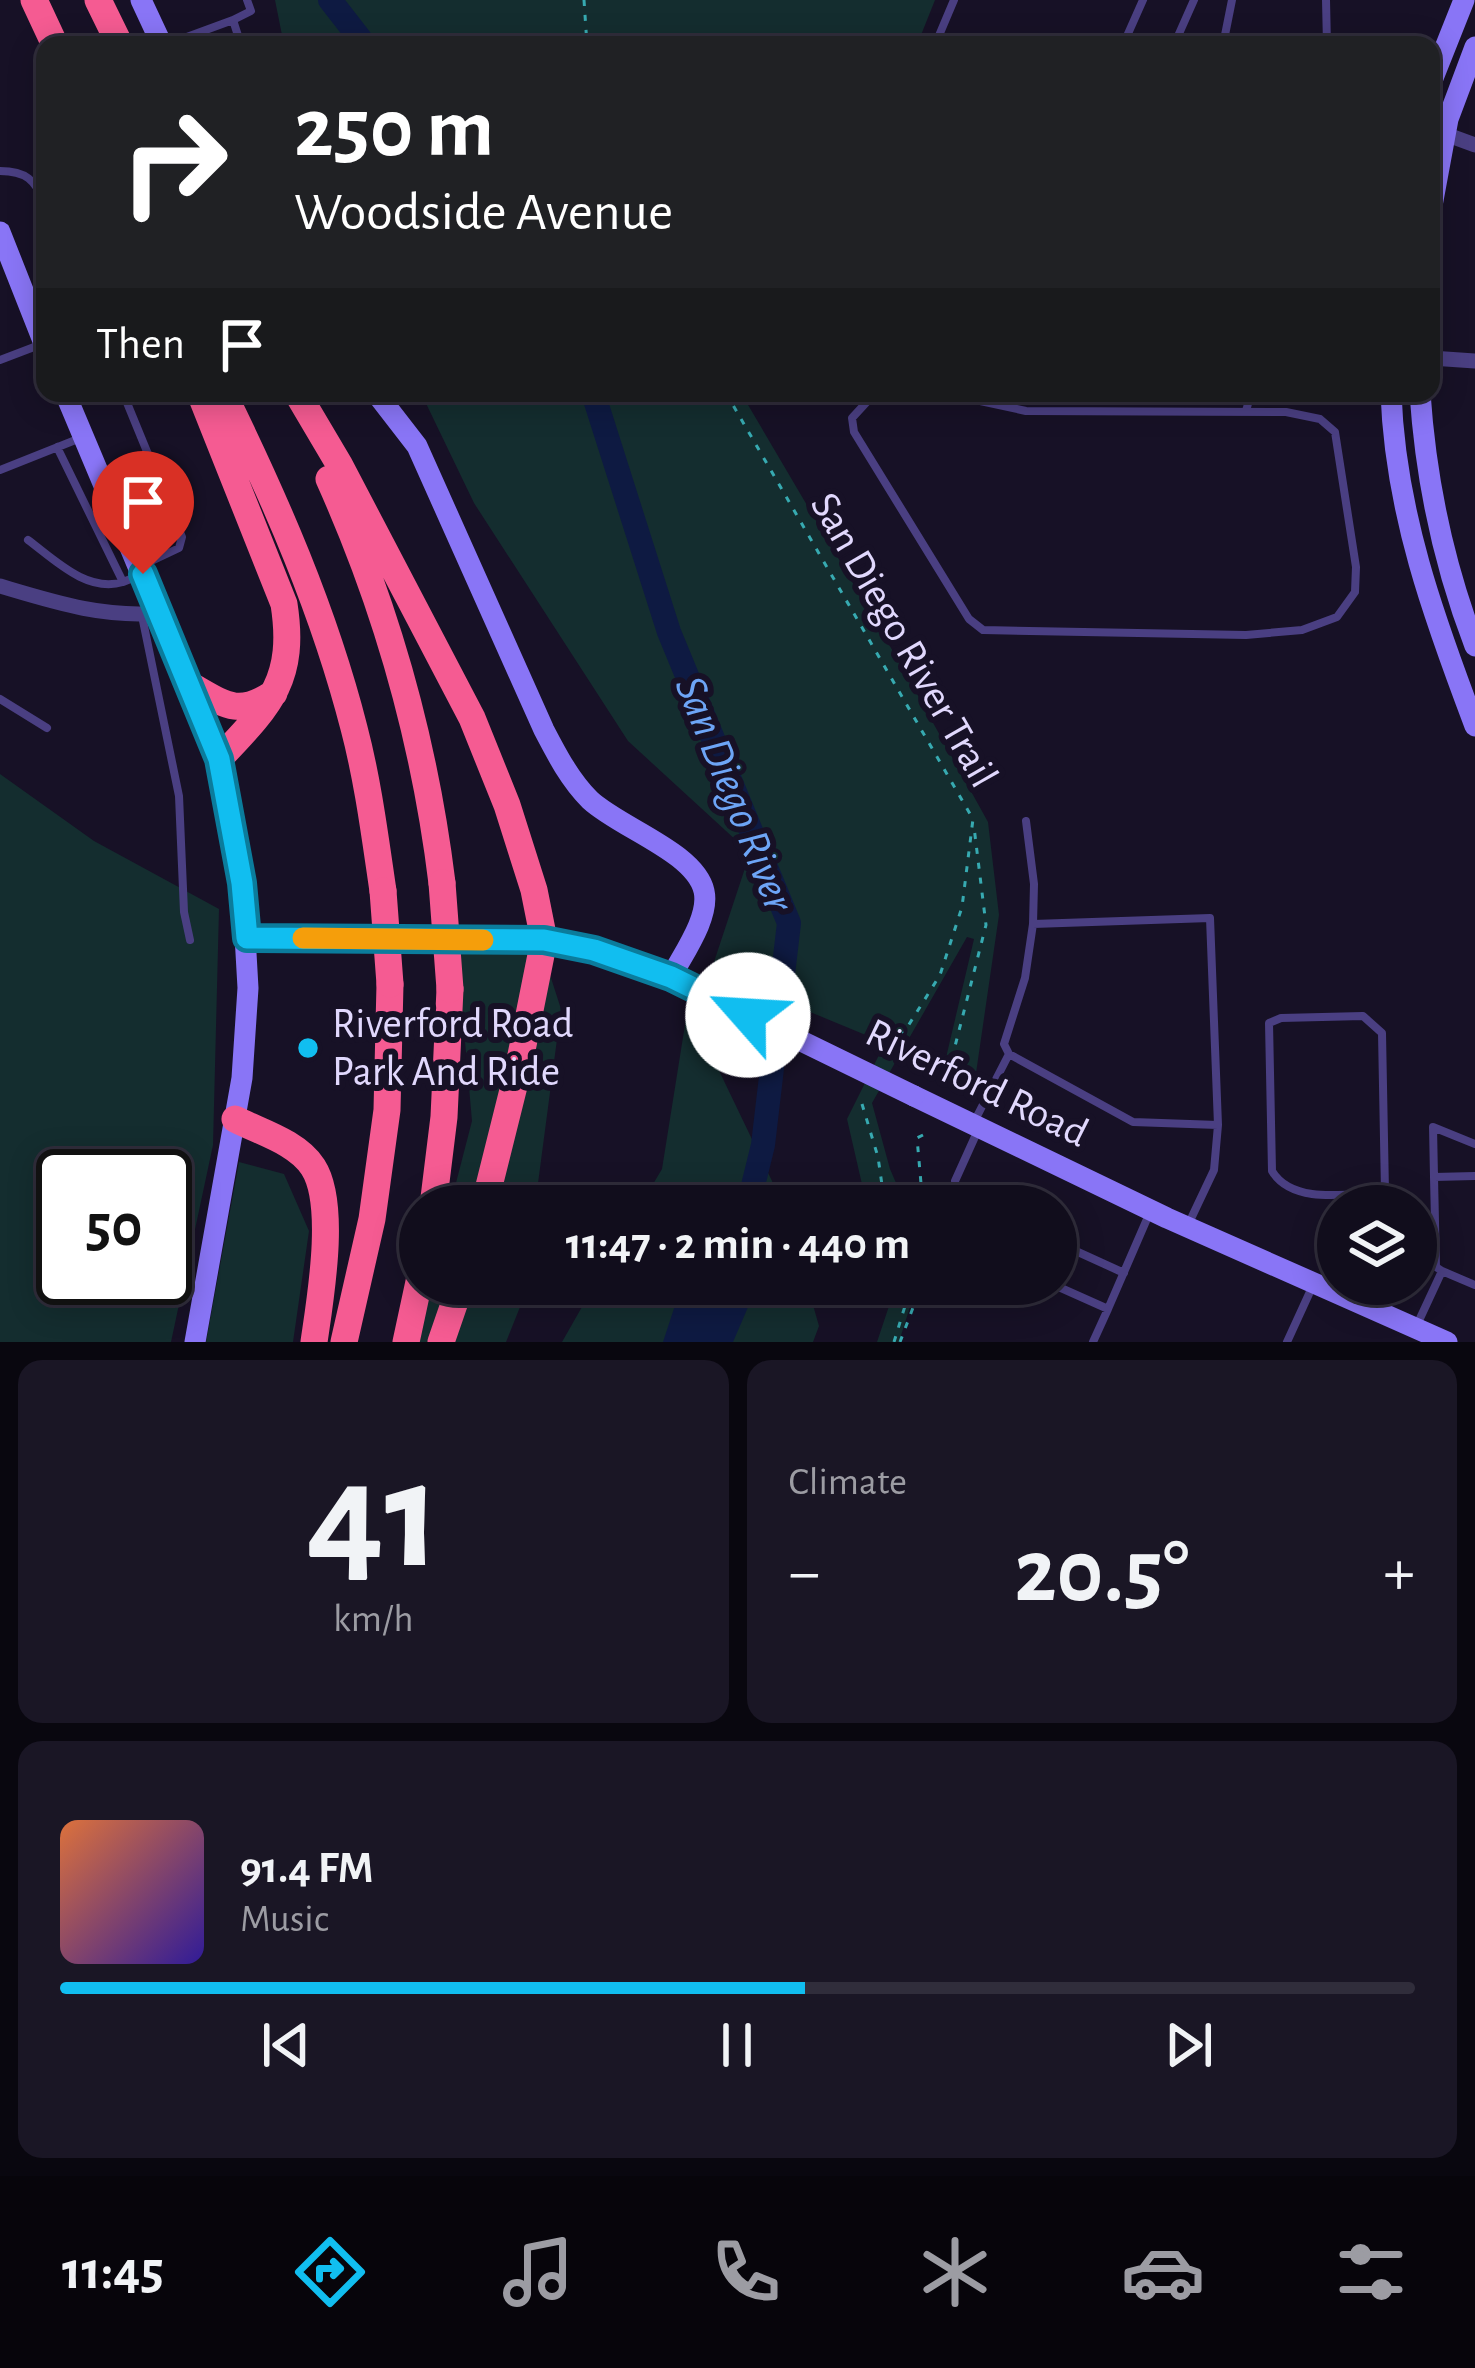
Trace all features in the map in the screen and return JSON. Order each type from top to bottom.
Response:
[{"type":"highway","points":[[34,0],[51,36]]},
{"type":"highway","points":[[98,0],[116,36]]},
{"type":"highway","points":[[204,402],[284,604],[290,637],[278,691],[219,759]]},
{"type":"highway","points":[[227,402],[307,578],[340,675],[372,815],[383,891],[390,984],[387,1110],[372,1220],[344,1342]]},
{"type":"highway","points":[[298,402],[391,641],[432,808],[450,989],[436,1185]]},
{"type":"highway","points":[[300,402],[339,464],[472,718],[533,890],[544,940],[489,1185]]},
{"type":"highway","points":[[190,685],[233,708],[255,706],[278,691]]},
{"type":"highway","points":[[235,1119],[296,1149],[314,1168],[324,1223],[314,1342]]},
{"type":"highway","points":[[406,1342],[414,1305]]},
{"type":"highway","points":[[441,1342],[454,1305]]},
{"type":"main road","points":[[141,0],[159,36]]},
{"type":"main road","points":[[1440,60],[1464,0]]},
{"type":"main road","points":[[1440,162],[1475,46]]},
{"type":"main road","points":[[0,232],[6,267],[36,329]]},
{"type":"main road","points":[[69,402],[151,614],[190,685],[219,759],[242,883],[248,988],[242,1078],[195,1342]]},
{"type":"main road","points":[[383,402],[417,446],[568,774],[591,800],[625,826],[695,868],[706,896],[696,929],[671,977]]},
{"type":"main road","points":[[1392,402],[1401,493],[1425,593],[1475,726]]},
{"type":"main road","points":[[1421,402],[1429,489],[1450,582],[1475,646]]},
{"type":"main road","name":"Riverford Road","points":[[247,938],[544,940],[594,950],[671,977],[1187,1227],[1447,1342]]},
{"type":"street","points":[[1445,134],[1475,145]]},
{"type":"street","points":[[1440,359],[1475,361]]},
{"type":"street","points":[[0,586],[78,609],[151,614]]},
{"type":"lane","points":[[188,36],[251,11],[247,0]]},
{"type":"lane","points":[[938,36],[954,0]]},
{"type":"lane","points":[[1127,36],[1143,0]]},
{"type":"lane","points":[[1178,36],[1194,0]]},
{"type":"lane","points":[[1225,36],[1232,0]]},
{"type":"lane","points":[[1327,0],[1328,36]]},
{"type":"lane","points":[[232,20],[238,36]]},
{"type":"lane","points":[[0,171],[28,176],[36,183]]},
{"type":"lane","points":[[0,360],[36,348]]},
{"type":"lane","points":[[28,540],[93,583],[107,587],[179,548],[182,537],[127,402]]},
{"type":"lane","points":[[867,402],[852,418],[854,432],[969,619],[982,630],[1246,634],[1302,630],[1337,617],[1355,592],[1356,567],[1336,432],[1320,419],[1254,402]]},
{"type":"lane","points":[[984,402],[1026,411],[1207,402]]},
{"type":"lane","points":[[0,470],[84,436]]},
{"type":"lane","points":[[57,447],[135,574]]},
{"type":"lane","points":[[151,614],[179,796],[184,912],[190,940]]},
{"type":"lane","points":[[0,699],[47,728]]},
{"type":"lane","points":[[1026,821],[1034,884],[1033,924],[1025,978],[1004,1044],[1010,1054],[1133,1122],[1218,1125]]},
{"type":"lane","points":[[1033,924],[1210,918],[1218,1125],[1214,1170],[1187,1227]]},
{"type":"lane","points":[[1363,1016],[1382,1034],[1385,1192],[1310,1194],[1279,1182],[1272,1171],[1269,1023],[1281,1018],[1363,1016]]},
{"type":"lane","points":[[955,1185],[1010,1054]]},
{"type":"lane","points":[[1475,1144],[1433,1126],[1436,1268],[1475,1285]]},
{"type":"lane","points":[[1434,1177],[1475,1176]]},
{"type":"lane","points":[[1093,1342],[1151,1210]]},
{"type":"lane","points":[[1077,1252],[1124,1273]]},
{"type":"lane","points":[[1416,1328],[1442,1271]]},
{"type":"lane","points":[[1288,1342],[1315,1282]]},
{"type":"lane","points":[[1077,1295],[1108,1309]]},
{"type":"lane","points":[[1388,1305],[1388,1316]]},
{"type":"path","points":[[584,0],[586,36]]},
{"type":"path","name":"San Diego River Trail","points":[[731,402],[974,819],[962,907],[940,975],[888,1058]]},
{"type":"path","points":[[961,1087],[951,1063],[986,925],[974,819]]},
{"type":"path","points":[[862,1104],[882,1185]]},
{"type":"path","points":[[921,1185],[917,1138],[922,1135]]},
{"type":"path","points":[[897,1342],[905,1305]]},
{"type":"path","points":[[897,1342],[913,1305]]},
{"type":"green space","points":[[275,0],[935,0],[921,36],[282,36]]},
{"type":"green space","points":[[425,402],[746,402],[988,822],[999,915],[974,1087],[952,1087],[945,1062],[974,939],[967,937],[872,1103],[897,1185],[862,1185],[847,1119],[885,1043],[711,971],[750,853],[628,741],[474,503]]},
{"type":"green space","points":[[0,774],[94,841],[219,909],[213,1145],[192,1244],[192,1149],[36,1149],[36,1305],[179,1305],[171,1342],[0,1342]]},
{"type":"green space","points":[[457,950],[542,950],[561,1009],[538,1185],[455,1185],[472,1121]]},
{"type":"green space","points":[[688,1006],[774,1185],[652,1185],[662,1169]]},
{"type":"green space","points":[[239,1162],[284,1174],[309,1231],[293,1342],[206,1342]]},
{"type":"green space","points":[[426,1305],[521,1305],[506,1342],[416,1342]]},
{"type":"green space","points":[[583,1305],[813,1305],[819,1326],[813,1342],[562,1342]]},
{"type":"green space","points":[[889,1305],[910,1305],[899,1342],[877,1342]]},
{"type":"water","points":[[675,1305],[749,1305],[733,1342],[663,1342]]},
{"type":"waterway","name":"San Diego River","points":[[330,0],[358,36]]},
{"type":"waterway","name":"San Diego River","points":[[596,402],[669,632],[789,923],[763,1145],[753,1185]]},
{"type":"slow traffic","points":[[303,938],[483,940]]},
{"type":"place","name":"Riverford Road Park And Ride","points":[[308,1048]]},
{"type":"route","points":[[143,574],[219,759],[247,938],[544,940],[594,950],[671,977],[748,1015]]}]
